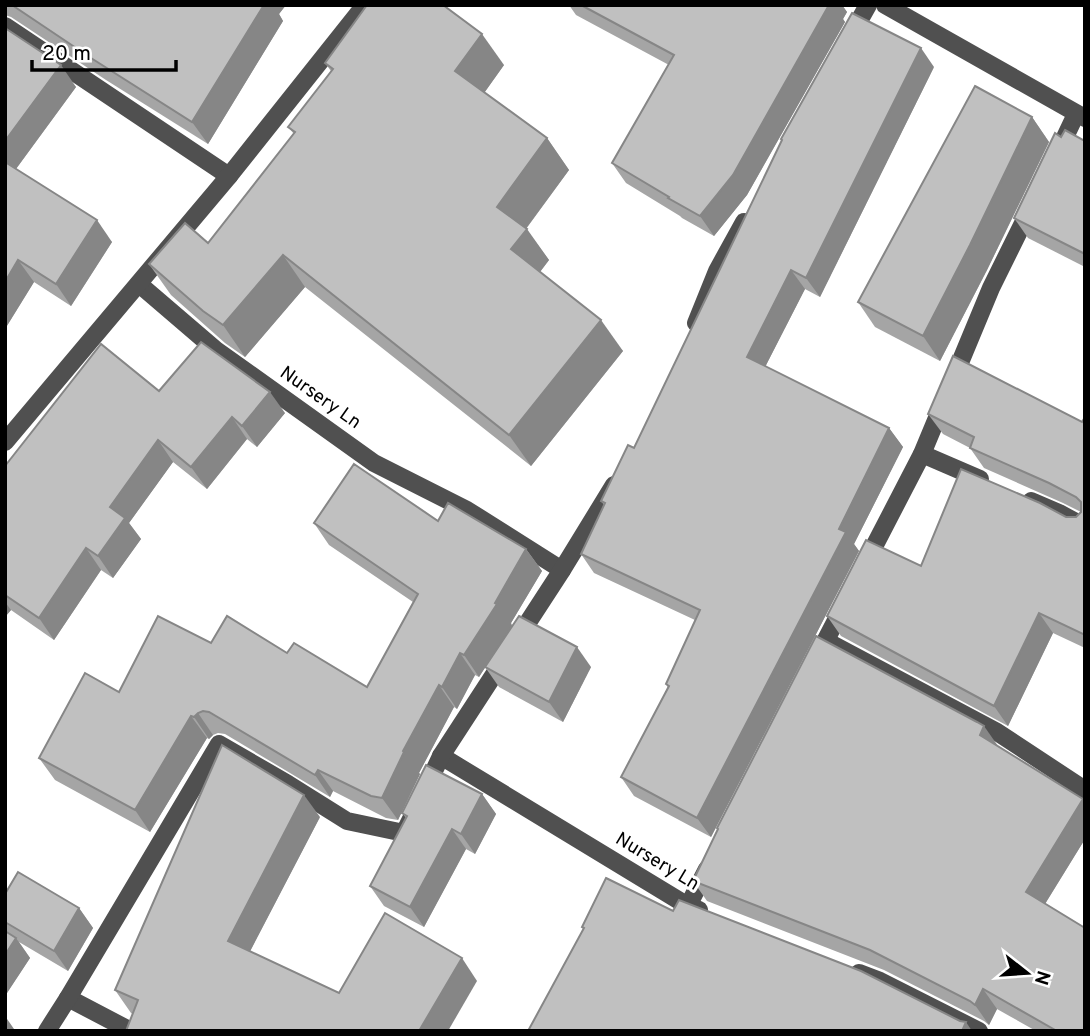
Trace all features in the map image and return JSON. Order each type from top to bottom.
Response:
[{"type":"street","points":[[5,442],[229,176],[365,5]]},
{"type":"street","points":[[842,50],[868,5]]},
{"type":"street","points":[[886,5],[1081,116],[1052,164]]},
{"type":"street","points":[[5,26],[229,176]]},
{"type":"street","points":[[807,677],[922,454],[991,288],[1040,189]]},
{"type":"street","points":[[691,334],[717,271],[750,212]]},
{"type":"street","name":"Nursery Ln","points":[[139,284],[216,350],[374,463],[467,510],[562,570]]},
{"type":"street","points":[[922,454],[1059,513],[1085,527]]},
{"type":"street","points":[[47,1031],[219,744],[347,821],[404,833],[441,756],[626,467]]},
{"type":"street","points":[[826,641],[997,732],[1085,790]]},
{"type":"street","name":"Nursery Ln","points":[[441,756],[688,906],[714,916]]},
{"type":"street","points":[[688,906],[713,858]]},
{"type":"street","points":[[842,967],[880,981],[979,1031]]},
{"type":"street","points":[[68,998],[131,1031]]},
{"type":"building","points":[[12,5],[264,5],[192,122]]},
{"type":"building","points":[[367,5],[443,5],[482,34],[455,71],[547,138],[497,207],[527,229],[511,249],[601,320],[509,435],[283,255],[223,325],[149,264],[185,223],[208,243],[295,132],[288,127],[333,69],[325,63]]},
{"type":"building","points":[[581,5],[829,5],[733,175],[700,216],[612,163],[674,55]]},
{"type":"building","points":[[852,13],[921,48],[806,278],[791,270],[747,357],[889,428],[839,529],[846,532],[697,818],[621,777],[669,686],[666,684],[700,610],[581,554],[605,503],[601,501],[628,445],[634,448],[781,139]]},
{"type":"building","points":[[5,28],[61,65],[5,141]]},
{"type":"building","points":[[975,86],[1032,117],[923,336],[858,302]]},
{"type":"building","points":[[1065,130],[1085,141],[1085,254],[1014,218],[1055,133],[1061,137]]},
{"type":"building","points":[[5,162],[97,220],[56,284],[18,260],[5,282]]},
{"type":"building","points":[[201,342],[270,392],[242,426],[232,417],[191,467],[158,440],[110,507],[125,518],[98,556],[86,548],[39,618],[5,595],[5,466],[101,344],[159,391]]},
{"type":"building","points":[[953,356],[1082,422],[1085,417],[1085,635],[1039,613],[994,706],[827,616],[866,540],[921,566],[961,469],[1066,517],[1076,517],[1081,512],[1081,502],[1076,497],[970,448],[974,437],[928,414]]},
{"type":"building","points":[[354,464],[438,521],[448,503],[526,549],[495,603],[497,604],[464,655],[460,653],[442,687],[439,685],[403,751],[382,798],[371,796],[318,770],[315,775],[209,712],[203,711],[191,716],[135,810],[39,758],[85,673],[119,692],[158,616],[211,643],[227,616],[287,653],[294,643],[367,687],[418,594],[314,523]]},
{"type":"building","points":[[519,616],[577,647],[549,702],[485,667]]},
{"type":"building","points":[[816,636],[984,726],[980,735],[1083,799],[1026,892],[1085,928],[1085,1031],[1057,1031],[983,989],[975,1005],[870,950],[693,881],[717,828]]},
{"type":"building","points":[[222,745],[304,795],[228,941],[339,993],[385,913],[462,958],[419,1031],[126,1031],[138,1000],[115,990]]},
{"type":"building","points":[[426,765],[482,794],[461,834],[452,829],[410,907],[370,886],[407,816],[402,813]]},
{"type":"building","points":[[18,872],[79,908],[54,951],[5,922],[5,894]]},
{"type":"building","points":[[606,878],[673,911],[679,900],[861,971],[966,1022],[962,1031],[528,1031],[584,928],[582,927]]},
{"type":"building","points":[[5,931],[16,938],[5,955]]}]
